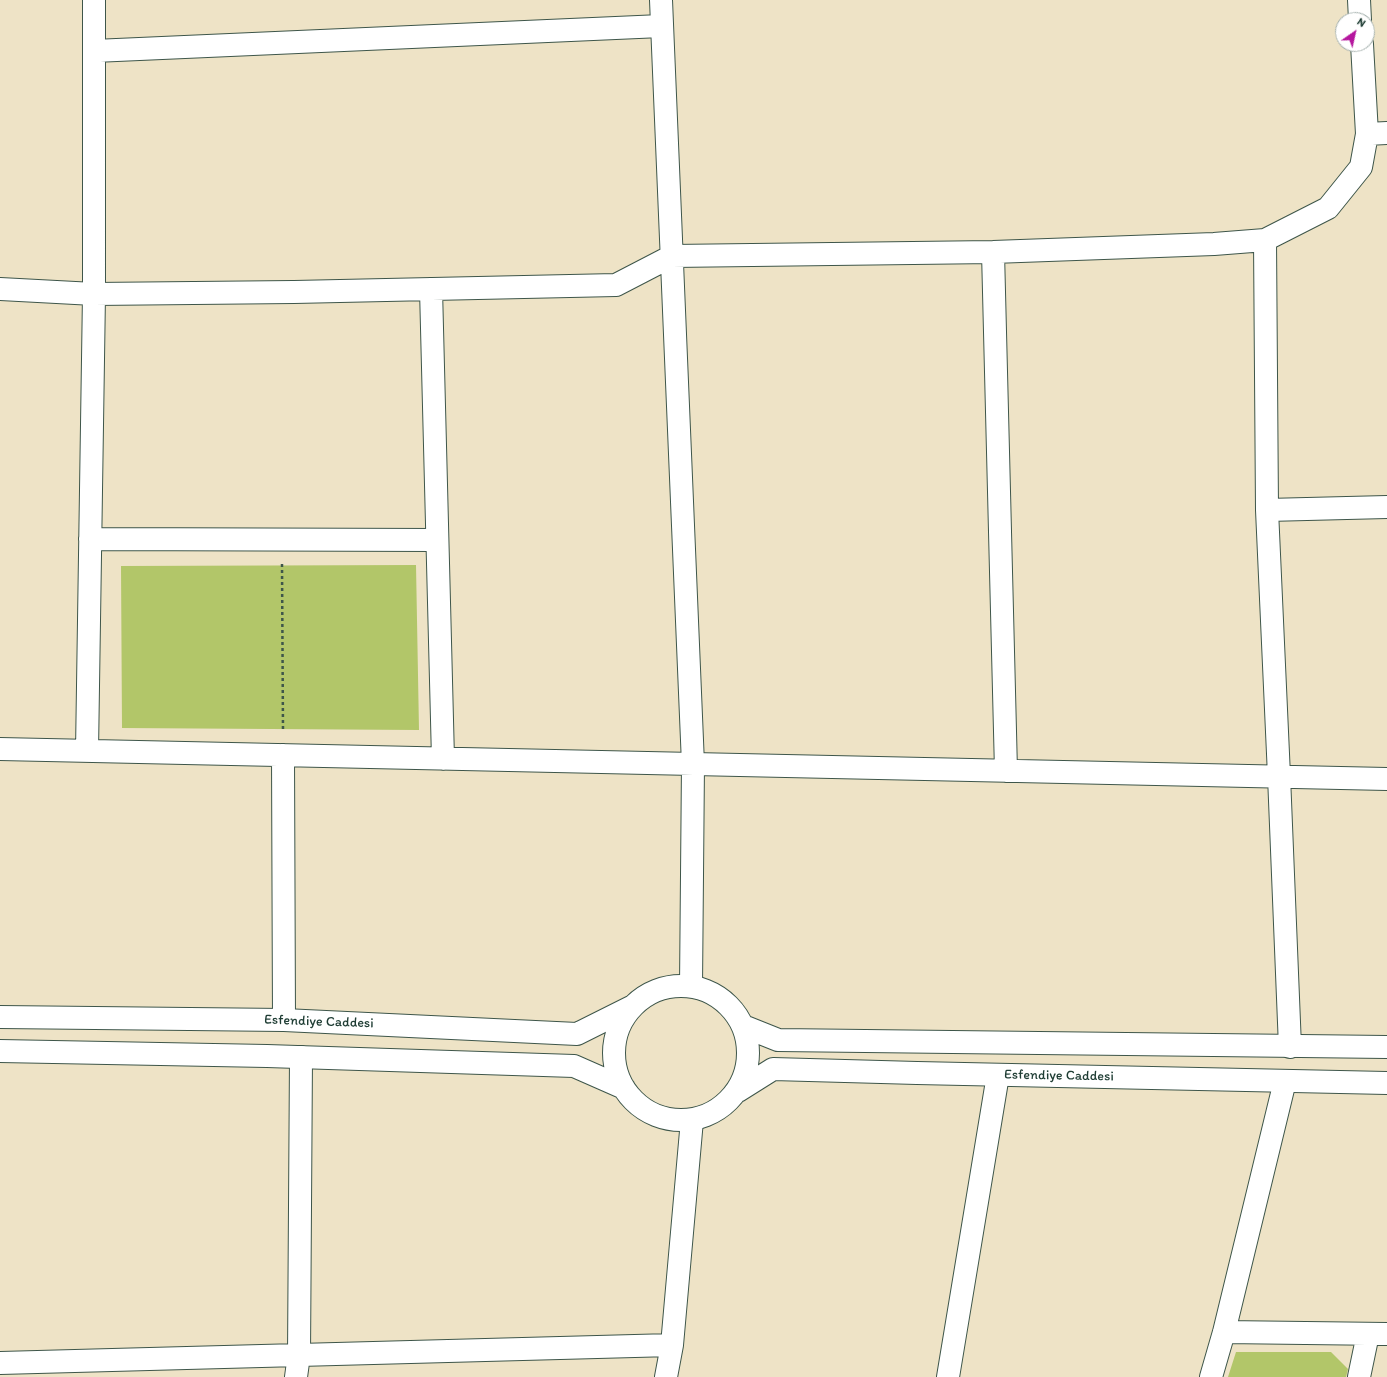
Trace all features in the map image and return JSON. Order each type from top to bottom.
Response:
[{"type":"street","points":[[87,751],[94,294],[94,0]]},
{"type":"street","points":[[661,0],[693,764],[691,986]]},
{"type":"street","points":[[1359,0],[1360,12]]},
{"type":"street","points":[[94,51],[662,26]]},
{"type":"street","points":[[0,289],[94,294],[431,290],[616,285],[672,256],[993,252],[1214,244],[1265,240],[1328,208],[1361,167],[1377,133],[1363,52]]},
{"type":"street","points":[[1211,1377],[1224,1332],[1286,1081],[1290,1047],[1267,510],[1265,240]]},
{"type":"street","points":[[993,252],[1006,771]]},
{"type":"street","points":[[431,290],[443,759]]},
{"type":"street","points":[[1267,510],[1387,507]]},
{"type":"street","points":[[90,539],[437,540]]},
{"type":"street","points":[[0,749],[1387,779]]},
{"type":"street","points":[[283,755],[284,1020]]},
{"type":"street","points":[[669,986],[691,986],[713,993],[731,1006],[743,1026],[749,1048],[747,1071],[738,1091],[725,1105],[709,1115],[692,1120],[672,1120],[653,1114],[636,1103],[624,1088],[616,1068],[614,1046],[619,1025],[631,1007],[649,993],[669,986]]},
{"type":"street","name":"Esfendiye Caddesi","points":[[0,1017],[284,1020],[577,1034],[631,1007]]},
{"type":"street","points":[[743,1026],[778,1040],[1387,1047]]},
{"type":"street","points":[[0,1050],[300,1057],[574,1066],[624,1088]]},
{"type":"street","points":[[296,1377],[299,1355],[300,1057]]},
{"type":"street","name":"Esfendiye Caddesi","points":[[738,1091],[773,1069],[1387,1083]]},
{"type":"street","points":[[948,1377],[998,1075]]},
{"type":"street","points":[[666,1377],[672,1345],[692,1120]]},
{"type":"street","points":[[1224,1332],[1377,1334],[1359,1377]]},
{"type":"street","points":[[0,1363],[61,1369],[299,1355],[672,1345]]},
{"type":"path","points":[[281,540],[283,755]]},
{"type":"green space","points":[[416,565],[419,730],[122,728],[121,566]]},
{"type":"green space","points":[[1236,1352],[1331,1352],[1348,1369],[1346,1377],[1228,1377]]}]
